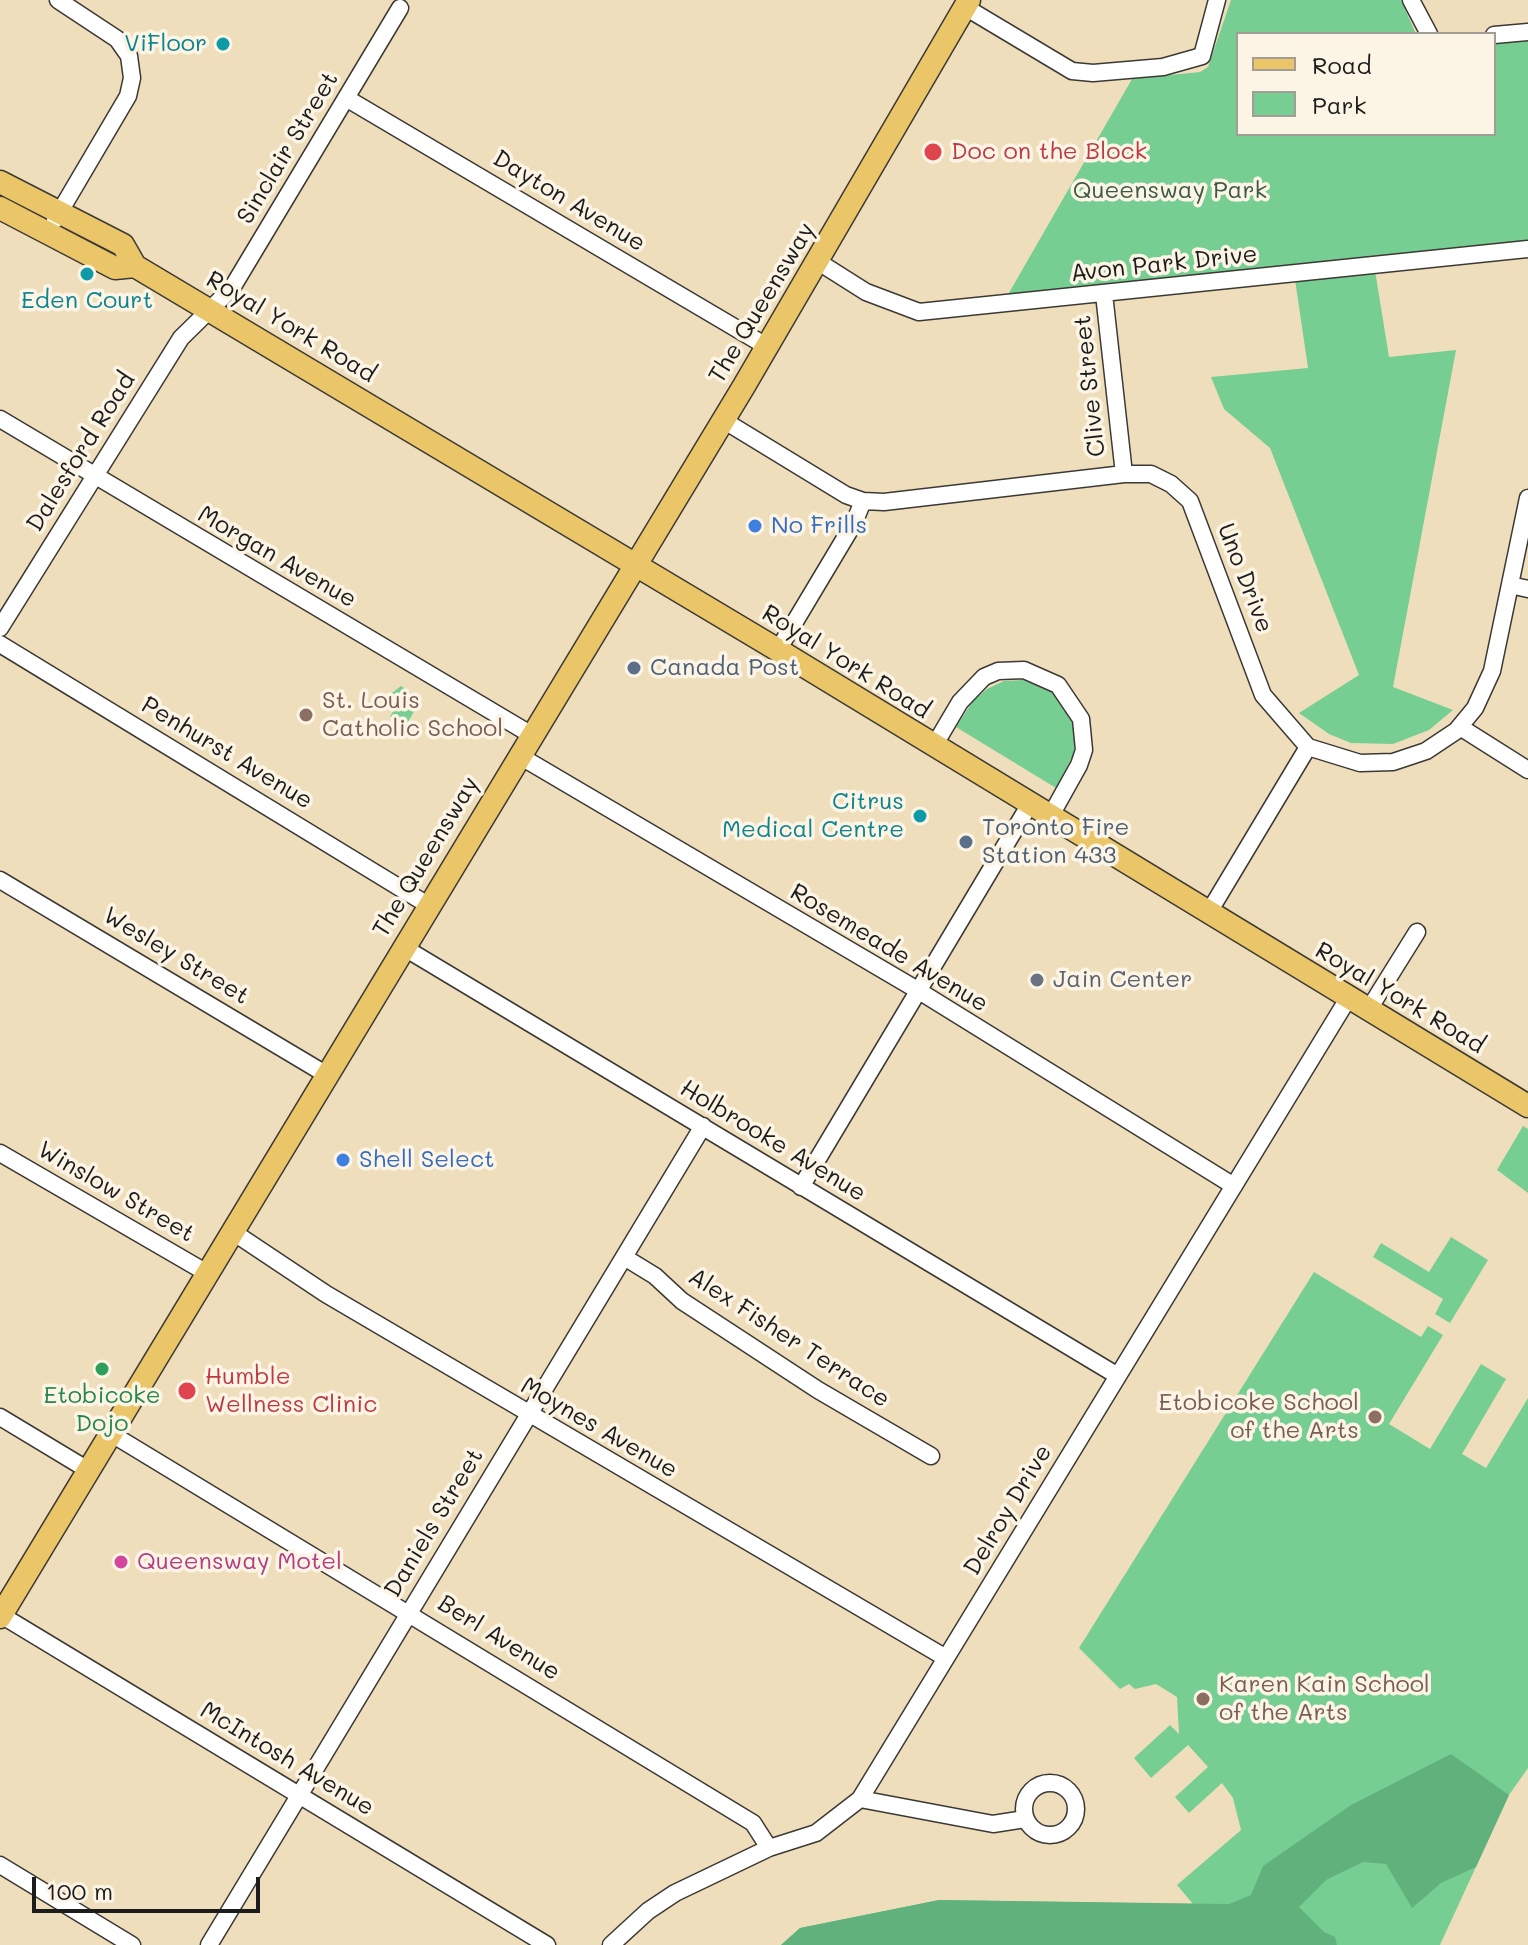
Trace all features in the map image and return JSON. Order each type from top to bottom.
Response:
[{"type":"main road","name":"The Queensway","points":[[0,1616],[530,734],[723,420],[967,4]]},
{"type":"main road","name":"Royal York Road","points":[[0,182],[123,245],[135,266],[212,309],[778,650],[1528,1106]]},
{"type":"main road","name":"Royal York Road","points":[[0,208],[115,268],[135,266]]},
{"type":"street","points":[[49,231],[128,96],[132,78],[129,56],[117,39],[58,0]]},
{"type":"street","points":[[967,4],[1072,71],[1093,73],[1163,67],[1202,56],[1217,0]]},
{"type":"street","points":[[1411,0],[1428,32]]},
{"type":"street","name":"Sinclair Street","points":[[212,309],[232,288],[400,8]]},
{"type":"street","points":[[1496,35],[1528,32]]},
{"type":"street","name":"Dayton Avenue","points":[[346,98],[766,346]]},
{"type":"street","name":"Avon Park Drive","points":[[817,261],[866,292],[919,312],[1528,249]]},
{"type":"street","name":"Clive Street","points":[[1104,294],[1124,474]]},
{"type":"street","name":"Dalesford Road","points":[[0,628],[181,338],[212,309]]},
{"type":"street","name":"Morgan Avenue","points":[[0,419],[530,734]]},
{"type":"street","name":"Uno Drive","points":[[723,420],[846,495],[863,501],[884,502],[1124,474],[1161,478],[1190,501],[1263,695],[1308,747]]},
{"type":"street","points":[[1209,912],[1308,747],[1339,758],[1383,763],[1426,751],[1460,727],[1488,684],[1528,498]]},
{"type":"street","points":[[778,650],[854,523],[863,501]]},
{"type":"street","points":[[1510,585],[1528,589]]},
{"type":"street","name":"Penhurst Avenue","points":[[0,644],[428,905]]},
{"type":"street","points":[[934,746],[960,702],[984,677],[998,671],[1024,670],[1058,685],[1081,719],[1084,750],[1071,782],[1050,817]]},
{"type":"street","points":[[1460,727],[1528,770]]},
{"type":"street","name":"Rosemeade Avenue","points":[[518,755],[919,991],[1234,1186]]},
{"type":"street","points":[[801,1187],[1030,804]]},
{"type":"street","name":"Wesley Street","points":[[0,880],[327,1075]]},
{"type":"street","points":[[1369,1009],[1417,932]]},
{"type":"street","name":"Holbrooke Avenue","points":[[403,947],[1118,1376]]},
{"type":"street","name":"Delroy Drive","points":[[611,1945],[648,1911],[675,1893],[769,1848],[816,1833],[860,1799],[1349,997]]},
{"type":"street","name":"Daniels Street","points":[[209,1945],[297,1794],[703,1126]]},
{"type":"street","name":"Winslow Street","points":[[0,1153],[207,1273]]},
{"type":"street","name":"Moynes Avenue","points":[[233,1232],[326,1294],[528,1415],[946,1658]]},
{"type":"street","name":"Alex Fisher Terrace","points":[[624,1257],[655,1276],[682,1301],[793,1374],[931,1456]]},
{"type":"street","points":[[0,1417],[88,1470]]},
{"type":"street","name":"Berl Avenue","points":[[110,1433],[409,1611],[753,1823],[769,1848]]},
{"type":"street","name":"McIntosh Avenue","points":[[0,1616],[547,1945]]},
{"type":"street","points":[[860,1799],[993,1824],[1025,1819]]},
{"type":"street","points":[[0,1865],[132,1945]]},
{"type":"green space","name":"Queensway Park","points":[[1231,0],[1401,0],[1415,32],[1236,32],[1236,136],[1496,136],[1496,44],[1528,41],[1528,240],[1373,258],[1389,357],[1456,350],[1393,687],[1453,710],[1429,730],[1393,744],[1351,743],[1329,734],[1299,713],[1359,675],[1270,448],[1224,409],[1211,377],[1308,368],[1293,266],[1006,298],[1132,79],[1200,72],[1208,67]]},
{"type":"green space","points":[[1023,680],[1056,694],[1068,709],[1075,726],[1074,753],[1056,788],[956,727],[973,701],[987,689],[1004,681]]},
{"type":"green space","points":[[401,686],[421,700],[406,725],[390,717],[397,704],[392,693]]},
{"type":"green space","points":[[1523,1126],[1528,1129],[1528,1193],[1497,1170]]},
{"type":"green space","points":[[1451,1237],[1488,1260],[1450,1323],[1435,1314],[1443,1299],[1373,1257],[1381,1243],[1429,1272]]},
{"type":"green space","points":[[1314,1272],[1421,1337],[1428,1326],[1443,1335],[1389,1424],[1430,1449],[1481,1364],[1506,1379],[1462,1454],[1486,1468],[1528,1398],[1528,1768],[1509,1795],[1440,1945],[781,1945],[800,1928],[939,1900],[1193,1904],[1177,1885],[1241,1830],[1233,1798],[1222,1783],[1189,1813],[1175,1797],[1208,1767],[1188,1745],[1151,1778],[1134,1758],[1170,1725],[1179,1734],[1177,1697],[1156,1684],[1135,1689],[1129,1684],[1120,1689],[1079,1648]]},
{"type":"green space","points":[[1451,1754],[1509,1795],[1476,1867],[1441,1883],[1412,1908],[1386,1864],[1363,1862],[1326,1880],[1299,1907],[1324,1932],[1335,1937],[1337,1945],[781,1945],[800,1928],[939,1900],[1229,1904],[1251,1895],[1263,1866],[1351,1805]]},
{"type":"place","name":"ViFloor","points":[[223,44]]},
{"type":"place","name":"Doc on the Block","points":[[933,152]]},
{"type":"place","name":"Eden Court","points":[[87,274]]},
{"type":"place","name":"No Frills","points":[[755,526]]},
{"type":"place","name":"Canada Post","points":[[634,668]]},
{"type":"place","name":"St. Louis Catholic School","points":[[306,715]]},
{"type":"place","name":"Citrus Medical Centre","points":[[920,816]]},
{"type":"place","name":"Toronto Fire Station 433","points":[[966,842]]},
{"type":"place","name":"Jain Center","points":[[1037,980]]},
{"type":"place","name":"Shell Select","points":[[343,1160]]},
{"type":"place","name":"Etobicoke Dojo","points":[[102,1369]]},
{"type":"place","name":"Humble Wellness Clinic","points":[[187,1391]]},
{"type":"place","name":"Etobicoke School of the Arts","points":[[1375,1417]]},
{"type":"place","name":"Queensway Motel","points":[[121,1562]]},
{"type":"place","name":"Karen Kain School of the Arts","points":[[1203,1699]]}]
